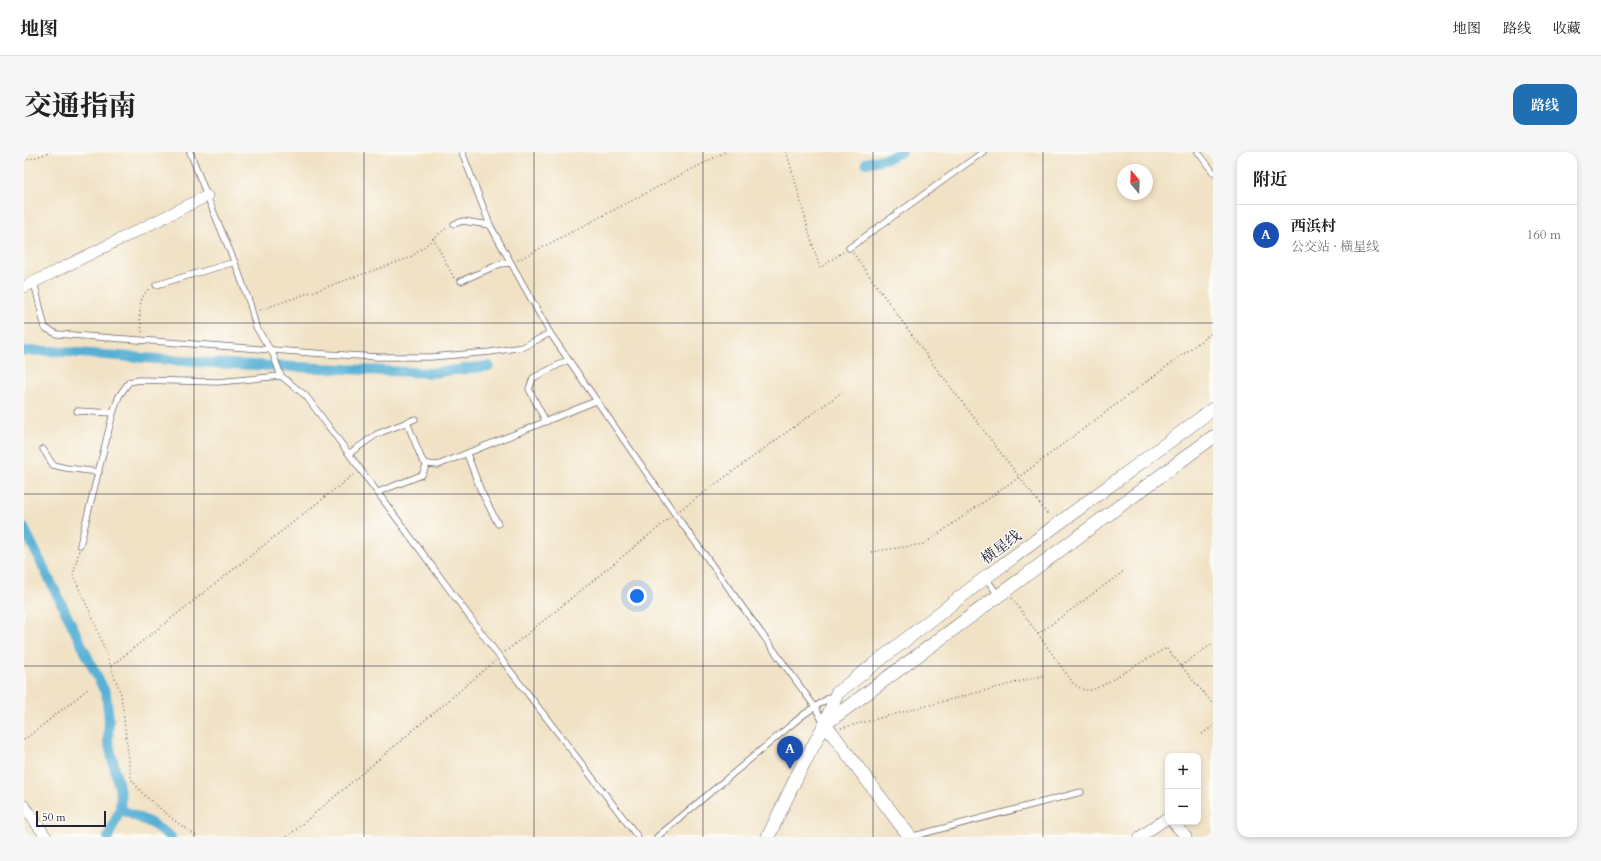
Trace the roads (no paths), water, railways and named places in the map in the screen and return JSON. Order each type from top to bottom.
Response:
[{"type":"street","points":[[29,284],[206,196]]},
{"type":"street","name":"横星线","points":[[768,837],[798,774],[827,727],[837,693],[985,578],[1213,409]]},
{"type":"street","name":"横星线","points":[[827,727],[1002,592],[1213,437]]},
{"type":"street","points":[[827,727],[910,837]]},
{"type":"street","points":[[24,806],[46,837]]},
{"type":"street","points":[[1140,837],[1165,820]]},
{"type":"street","points":[[1176,825],[1186,837]]},
{"type":"lane","points":[[190,152],[206,196],[235,262],[256,327],[272,352],[281,376],[306,396],[500,656],[638,837]]},
{"type":"lane","points":[[462,152],[490,225],[550,333],[675,514],[815,707],[827,727]]},
{"type":"lane","points":[[849,248],[983,152]]},
{"type":"lane","points":[[1198,152],[1213,172]]},
{"type":"lane","points":[[454,224],[463,221],[490,225]]},
{"type":"lane","points":[[156,285],[235,262]]},
{"type":"lane","points":[[461,281],[500,264],[511,263]]},
{"type":"lane","points":[[29,284],[45,328],[57,334],[272,352],[378,357],[431,357],[490,352],[523,347],[550,333]]},
{"type":"lane","points":[[546,422],[529,389],[531,383],[533,378],[568,360]]},
{"type":"lane","points":[[80,545],[113,414],[119,396],[129,382],[139,380],[218,382],[281,376]]},
{"type":"lane","points":[[407,422],[422,460],[427,464],[438,465],[596,401]]},
{"type":"lane","points":[[77,411],[113,414]]},
{"type":"lane","points":[[350,454],[377,434],[415,419]]},
{"type":"lane","points":[[43,449],[53,465],[99,472]]},
{"type":"lane","points":[[467,454],[481,491],[498,524]]},
{"type":"lane","points":[[378,492],[422,475],[427,464]]},
{"type":"lane","points":[[985,578],[1002,592]]},
{"type":"lane","points":[[657,837],[791,725],[837,693]]},
{"type":"lane","points":[[910,837],[1081,792]]},
{"type":"waterway","points":[[866,163],[888,158],[902,152]]},
{"type":"waterway","points":[[24,351],[53,351],[209,363],[431,373],[489,366]]},
{"type":"waterway","points":[[24,528],[106,694],[109,719],[108,740],[121,796],[120,809],[108,837]]},
{"type":"waterway","points":[[120,809],[151,823],[171,837]]},
{"type":"place","name":"西浜村","points":[[790,769]]}]
